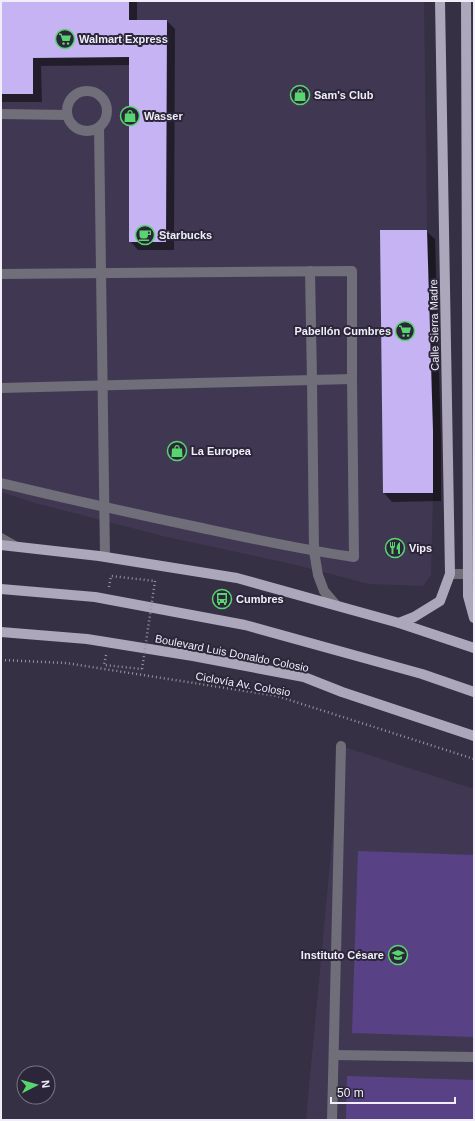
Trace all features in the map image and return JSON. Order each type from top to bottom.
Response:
[{"type":"main road","name":"Calle Sierra Madre","points":[[399,623],[414,617],[440,601],[450,574],[440,1]]},
{"type":"main road","points":[[466,1],[470,120],[471,472],[468,596],[474,618]]},
{"type":"main road","points":[[1,545],[105,556],[237,578],[399,623],[474,648]]},
{"type":"main road","points":[[1,589],[95,597],[245,625],[422,674],[474,692]]},
{"type":"main road","name":"Boulevard Luis Donaldo Colosio","points":[[1,632],[101,641],[193,656],[304,677],[342,692],[474,736]]},
{"type":"street","points":[[85,91],[98,94],[106,104],[107,117],[99,128],[88,132],[81,131],[72,124],[67,115],[67,108],[73,97],[85,91]]},
{"type":"street","points":[[1,114],[67,115]]},
{"type":"street","points":[[99,128],[103,385],[103,507],[105,556]]},
{"type":"street","points":[[310,271],[314,551],[318,575],[324,591],[336,605]]},
{"type":"street","points":[[1,274],[352,271],[354,557],[314,551],[103,507],[1,483]]},
{"type":"street","points":[[1,388],[352,379]]},
{"type":"street","points":[[1,538],[15,546]]},
{"type":"street","points":[[450,574],[468,574]]},
{"type":"street","points":[[332,1120],[341,746]]},
{"type":"street","points":[[334,1055],[474,1057]]},
{"type":"path","points":[[104,665],[142,669],[155,581],[111,576]]},
{"type":"path","name":"Ciclovía Av. Colosio","points":[[1,660],[66,663],[277,696],[474,759]]},
{"type":"shaded area","name":"Pabellón Cumbres","points":[[1,1],[424,1],[433,493],[431,575],[423,586],[369,584],[296,565],[163,536],[35,503],[1,492]]},
{"type":"shaded area","name":"Instituto Césare","points":[[341,746],[474,789],[474,1120],[306,1120]]},
{"type":"shaded area","points":[[358,851],[474,855],[474,1037],[352,1033]]},
{"type":"shaded area","points":[[347,1076],[474,1080],[474,1120],[346,1120]]},
{"type":"building","points":[[1,1],[129,1],[129,20],[167,20],[166,242],[129,242],[129,57],[33,58],[33,94],[1,94]]},
{"type":"building","name":"Pabellón Cumbres","points":[[380,230],[427,230],[433,431],[433,493],[383,493]]},
{"type":"place","name":"Walmart Express","points":[[65,39]]},
{"type":"place","name":"Sam's Club","points":[[300,95]]},
{"type":"place","name":"Wasser","points":[[130,116]]},
{"type":"place","name":"Starbucks","points":[[145,235]]},
{"type":"place","name":"Pabellón Cumbres","points":[[405,331]]},
{"type":"place","name":"La Europea","points":[[177,451]]},
{"type":"place","name":"Vips","points":[[395,548]]},
{"type":"place","name":"Cumbres","points":[[222,599]]},
{"type":"place","name":"Instituto Césare","points":[[398,955]]}]
